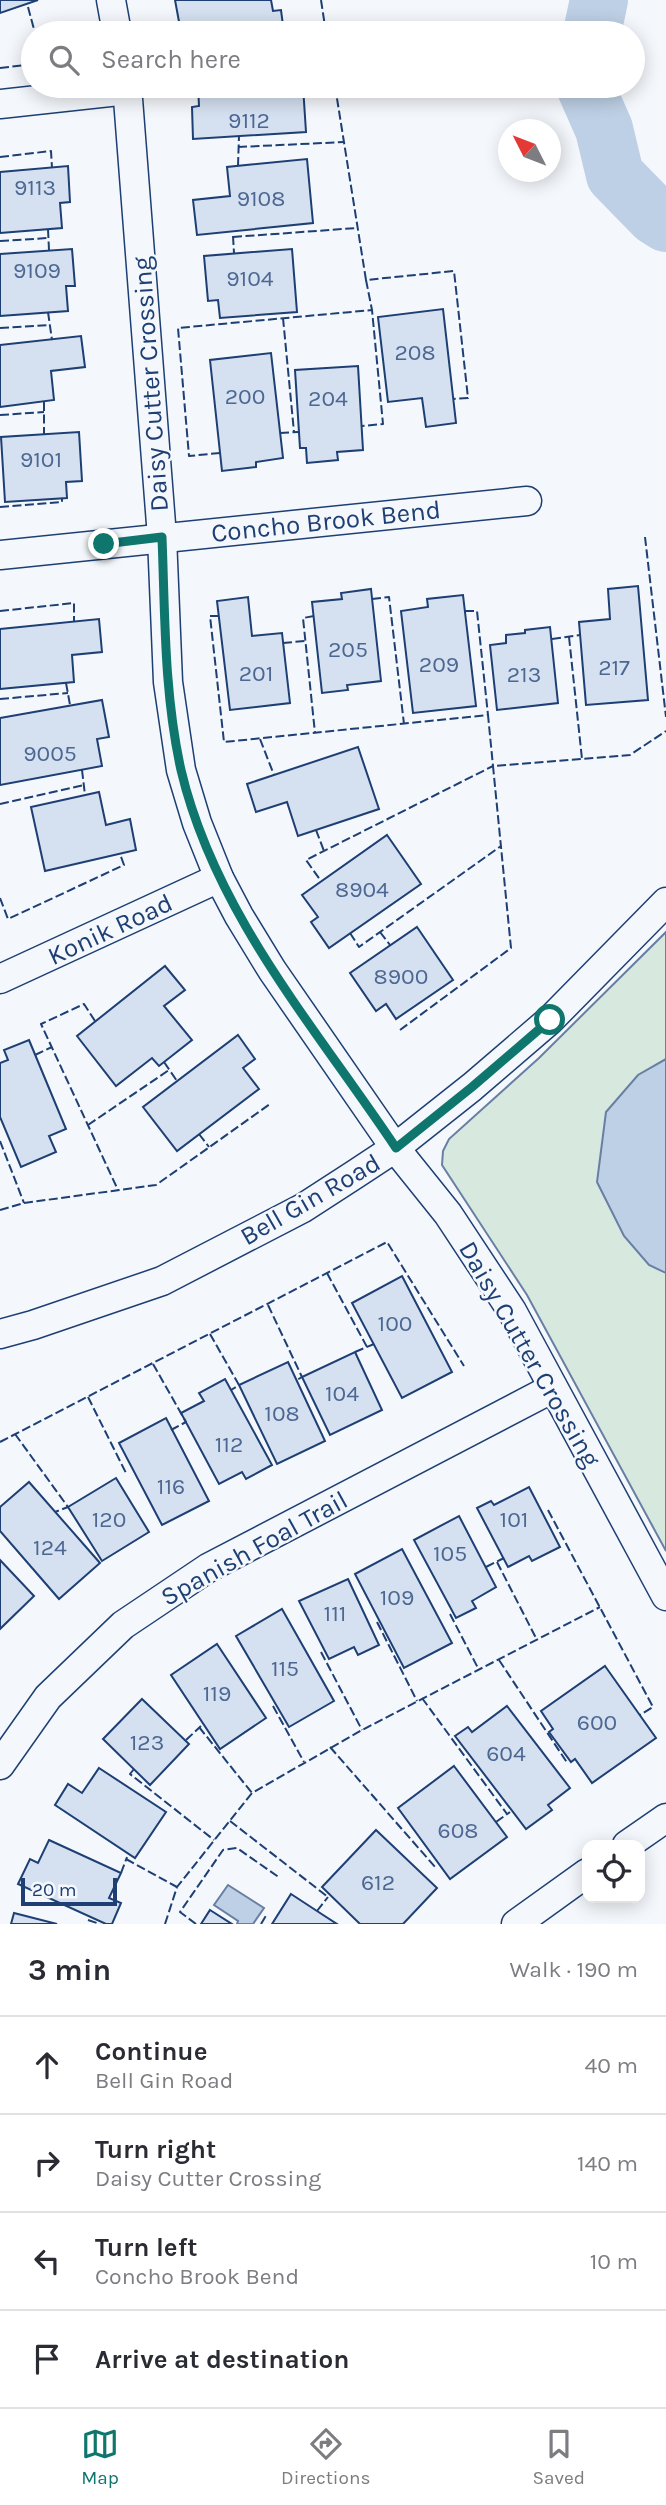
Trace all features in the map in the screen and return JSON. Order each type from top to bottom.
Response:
[{"type":"street","points":[[111,0],[115,21]]},
{"type":"street","points":[[0,104],[48,98]]},
{"type":"street","name":"Daisy Cutter Crossing","points":[[128,98],[162,537],[168,682],[181,770],[197,823],[219,878],[272,970],[396,1148],[447,1214],[512,1311],[666,1596]]},
{"type":"street","name":"Concho Brook Bend","points":[[0,555],[527,501]]},
{"type":"street","name":"Konik Road","points":[[0,979],[219,878]]},
{"type":"street","name":"Bell Gin Road","points":[[0,1334],[162,1281],[303,1208],[396,1148],[550,1020],[666,902]]},
{"type":"street","name":"Spanish Foal Trail","points":[[0,1765],[48,1697],[123,1625],[208,1568],[553,1388]]},
{"type":"street","points":[[634,1840],[666,1818]]},
{"type":"street","points":[[516,1924],[582,1877]]},
{"type":"shaded area","points":[[666,932],[666,1551],[527,1295],[442,1165],[443,1151],[449,1139],[539,1058]]},
{"type":"water","points":[[666,1059],[666,1273],[649,1265],[624,1236],[597,1182],[606,1112],[638,1075]]},
{"type":"water","points":[[228,1885],[264,1908],[253,1924],[237,1924],[238,1921],[214,1905]]},
{"type":"building","points":[[0,0],[38,0],[0,13]]},
{"type":"building","points":[[175,0],[271,0],[273,11],[281,10],[282,21],[179,21]]},
{"type":"building","points":[[199,98],[304,98],[306,132],[193,139],[192,107],[199,106]]},
{"type":"building","points":[[307,159],[313,223],[197,235],[193,200],[230,196],[227,167]]},
{"type":"building","points":[[68,166],[70,202],[60,203],[62,228],[0,233],[0,172]]},
{"type":"building","points":[[72,249],[75,286],[66,286],[68,311],[0,316],[0,254]]},
{"type":"building","points":[[292,249],[297,312],[220,318],[218,300],[208,301],[204,256]]},
{"type":"building","points":[[443,309],[456,423],[426,427],[422,398],[388,402],[378,317]]},
{"type":"building","points":[[81,336],[85,367],[51,371],[54,400],[0,407],[0,345]]},
{"type":"building","points":[[271,353],[283,458],[256,462],[256,467],[222,471],[210,360]]},
{"type":"building","points":[[358,366],[363,450],[337,452],[338,460],[307,463],[306,448],[300,448],[295,370]]},
{"type":"building","points":[[79,432],[82,481],[66,482],[67,498],[5,502],[1,437]]},
{"type":"building","points":[[638,586],[648,700],[586,705],[579,622],[610,619],[608,589]]},
{"type":"building","points":[[371,589],[381,681],[347,685],[348,690],[322,693],[312,602],[342,599],[341,593]]},
{"type":"building","points":[[463,595],[476,706],[413,713],[401,611],[428,607],[427,599]]},
{"type":"building","points":[[248,597],[252,636],[282,633],[290,703],[230,710],[217,601]]},
{"type":"building","points":[[99,619],[102,652],[72,655],[74,682],[0,689],[0,629]]},
{"type":"building","points":[[550,627],[558,703],[497,710],[490,645],[506,643],[506,635]]},
{"type":"building","points":[[102,700],[109,737],[97,739],[102,766],[0,785],[0,718]]},
{"type":"building","points":[[358,747],[379,809],[298,836],[287,802],[256,812],[247,784]]},
{"type":"building","points":[[99,792],[106,825],[130,819],[136,850],[45,871],[31,807]]},
{"type":"building","points":[[387,835],[421,884],[329,948],[311,922],[318,917],[302,895]]},
{"type":"building","points":[[417,927],[453,980],[396,1019],[386,1004],[376,1011],[350,973]]},
{"type":"building","points":[[165,966],[185,990],[164,1006],[192,1040],[159,1066],[152,1058],[116,1086],[77,1036]]},
{"type":"building","points":[[238,1035],[255,1059],[243,1068],[259,1089],[177,1151],[143,1107]]},
{"type":"building","points":[[29,1040],[66,1129],[49,1136],[56,1152],[21,1167],[0,1117],[0,1063],[8,1060],[4,1050]]},
{"type":"building","points":[[402,1276],[452,1372],[402,1398],[352,1303]]},
{"type":"building","points":[[355,1352],[382,1410],[330,1435],[302,1377]]},
{"type":"building","points":[[288,1362],[325,1441],[277,1464],[239,1385]]},
{"type":"building","points":[[225,1379],[272,1465],[246,1479],[242,1472],[219,1484],[181,1413],[204,1401],[199,1393]]},
{"type":"building","points":[[166,1418],[209,1501],[162,1525],[119,1443]]},
{"type":"building","points":[[116,1478],[149,1532],[102,1561],[68,1507]]},
{"type":"building","points":[[29,1482],[100,1563],[59,1599],[0,1531],[0,1507]]},
{"type":"building","points":[[529,1487],[560,1547],[532,1561],[529,1556],[508,1567],[477,1508],[491,1501],[494,1505]]},
{"type":"building","points":[[459,1516],[496,1587],[472,1601],[476,1608],[456,1618],[414,1540]]},
{"type":"building","points":[[402,1549],[452,1643],[404,1668],[355,1574]]},
{"type":"building","points":[[0,1560],[34,1596],[0,1629]]},
{"type":"building","points":[[348,1579],[379,1645],[358,1655],[354,1647],[329,1659],[299,1601]]},
{"type":"building","points":[[282,1609],[334,1701],[289,1727],[236,1636]]},
{"type":"building","points":[[217,1644],[266,1718],[220,1749],[171,1675]]},
{"type":"building","points":[[605,1666],[656,1738],[592,1783],[575,1759],[571,1762],[549,1732],[553,1729],[541,1711]]},
{"type":"building","points":[[142,1699],[189,1744],[150,1785],[103,1739]]},
{"type":"building","points":[[507,1706],[570,1788],[548,1805],[552,1810],[526,1829],[455,1736],[468,1727],[472,1732]]},
{"type":"building","points":[[454,1766],[507,1837],[450,1879],[398,1808]]},
{"type":"building","points":[[99,1768],[166,1812],[135,1858],[55,1805],[68,1784],[82,1793]]},
{"type":"building","points":[[376,1830],[437,1888],[403,1924],[360,1924],[322,1887]]},
{"type":"building","points":[[49,1840],[121,1873],[109,1898],[121,1903],[112,1924],[106,1924],[18,1884],[30,1859],[38,1863]]},
{"type":"building","points":[[291,1894],[317,1911],[337,1924],[272,1924]]},
{"type":"building","points":[[210,1910],[232,1924],[201,1924]]},
{"type":"building","points":[[14,1913],[57,1924],[11,1924]]},
{"type":"waterway","points":[[595,21],[599,0]]},
{"type":"waterway","points":[[590,98],[604,129],[615,175],[655,216],[666,223]]},
{"type":"fence","points":[[321,0],[324,21]]},
{"type":"fence","points":[[28,7],[32,21]]},
{"type":"fence","points":[[0,68],[21,65]]},
{"type":"fence","points":[[337,98],[366,280],[454,271],[468,398],[453,399]]},
{"type":"fence","points":[[238,166],[239,136]]},
{"type":"fence","points":[[238,147],[344,142]]},
{"type":"fence","points":[[0,157],[51,151],[52,168]]},
{"type":"fence","points":[[233,237],[357,228]]},
{"type":"fence","points":[[48,229],[49,250]]},
{"type":"fence","points":[[233,236],[234,253]]},
{"type":"fence","points":[[0,241],[48,238]]},
{"type":"fence","points":[[366,280],[372,310]]},
{"type":"fence","points":[[220,453],[189,456],[178,328],[372,310],[383,424],[362,426]]},
{"type":"fence","points":[[48,312],[52,340]]},
{"type":"fence","points":[[283,318],[294,432]]},
{"type":"fence","points":[[0,328],[50,325]]},
{"type":"fence","points":[[44,402],[44,434]]},
{"type":"fence","points":[[0,415],[44,412]]},
{"type":"fence","points":[[280,433],[298,432]]},
{"type":"fence","points":[[0,507],[62,502],[62,498]]},
{"type":"fence","points":[[645,537],[666,717]]},
{"type":"fence","points":[[372,599],[389,597],[404,724]]},
{"type":"fence","points":[[0,611],[74,603],[74,622]]},
{"type":"fence","points":[[465,611],[477,611],[488,715]]},
{"type":"fence","points":[[219,616],[210,616],[224,742],[488,715],[493,766],[306,860],[321,881]]},
{"type":"fence","points":[[314,616],[303,618],[315,733]]},
{"type":"fence","points":[[552,639],[580,635]]},
{"type":"fence","points":[[569,637],[582,759]]},
{"type":"fence","points":[[283,643],[305,641]]},
{"type":"fence","points":[[66,683],[70,705]]},
{"type":"fence","points":[[0,699],[68,693]]},
{"type":"fence","points":[[400,1030],[511,948],[493,766],[630,755],[666,731]]},
{"type":"fence","points":[[260,739],[274,775]]},
{"type":"fence","points":[[82,770],[85,795]]},
{"type":"fence","points":[[0,804],[84,785]]},
{"type":"fence","points":[[316,830],[324,851]]},
{"type":"fence","points":[[350,933],[359,947],[501,846]]},
{"type":"fence","points":[[0,898],[8,919],[124,865],[120,854]]},
{"type":"fence","points":[[380,932],[390,945]]},
{"type":"fence","points":[[95,1021],[84,1004],[41,1024],[118,1190]]},
{"type":"fence","points":[[35,1055],[52,1047]]},
{"type":"fence","points":[[164,1062],[177,1081]]},
{"type":"fence","points":[[88,1125],[169,1070]]},
{"type":"fence","points":[[0,1210],[24,1203],[156,1185],[270,1104]]},
{"type":"fence","points":[[199,1134],[209,1147]]},
{"type":"fence","points":[[0,1141],[24,1203]]},
{"type":"fence","points":[[0,1442],[387,1242],[464,1366]]},
{"type":"fence","points":[[327,1273],[367,1347]]},
{"type":"fence","points":[[268,1305],[302,1377],[297,1380]]},
{"type":"fence","points":[[210,1334],[239,1385],[231,1390]]},
{"type":"fence","points":[[355,1352],[374,1344]]},
{"type":"fence","points":[[153,1364],[186,1422],[171,1430]]},
{"type":"fence","points":[[88,1397],[126,1473]]},
{"type":"fence","points":[[15,1434],[68,1507],[55,1512]]},
{"type":"fence","points":[[548,1510],[653,1707],[640,1715]]},
{"type":"fence","points":[[486,1567],[504,1558]]},
{"type":"fence","points":[[497,1562],[537,1640]]},
{"type":"fence","points":[[165,1924],[177,1887],[252,1793],[362,1730],[600,1607]]},
{"type":"fence","points":[[450,1614],[479,1670]]},
{"type":"fence","points":[[377,1622],[417,1701]]},
{"type":"fence","points":[[321,1652],[362,1730]]},
{"type":"fence","points":[[499,1660],[568,1764]]},
{"type":"fence","points":[[422,1698],[507,1814]]},
{"type":"fence","points":[[273,1706],[304,1762]]},
{"type":"fence","points":[[186,1740],[201,1726]]},
{"type":"fence","points":[[199,1727],[252,1793]]},
{"type":"fence","points":[[330,1747],[436,1868]]},
{"type":"fence","points":[[134,1769],[130,1774],[214,1840]]},
{"type":"fence","points":[[496,1822],[510,1812]]},
{"type":"fence","points":[[230,1821],[328,1897]]},
{"type":"fence","points":[[196,1924],[180,1912],[223,1850],[237,1848],[280,1878]]},
{"type":"fence","points":[[121,1873],[127,1857]]},
{"type":"fence","points":[[126,1859],[177,1887]]},
{"type":"fence","points":[[317,1911],[328,1897]]},
{"type":"fence","points":[[261,1924],[267,1914]]},
{"type":"fence","points":[[88,1920],[100,1924]]},
{"type":"route","points":[[104,544],[162,537],[168,682],[181,770],[197,823],[219,878],[272,970],[396,1148],[550,1020]]}]
